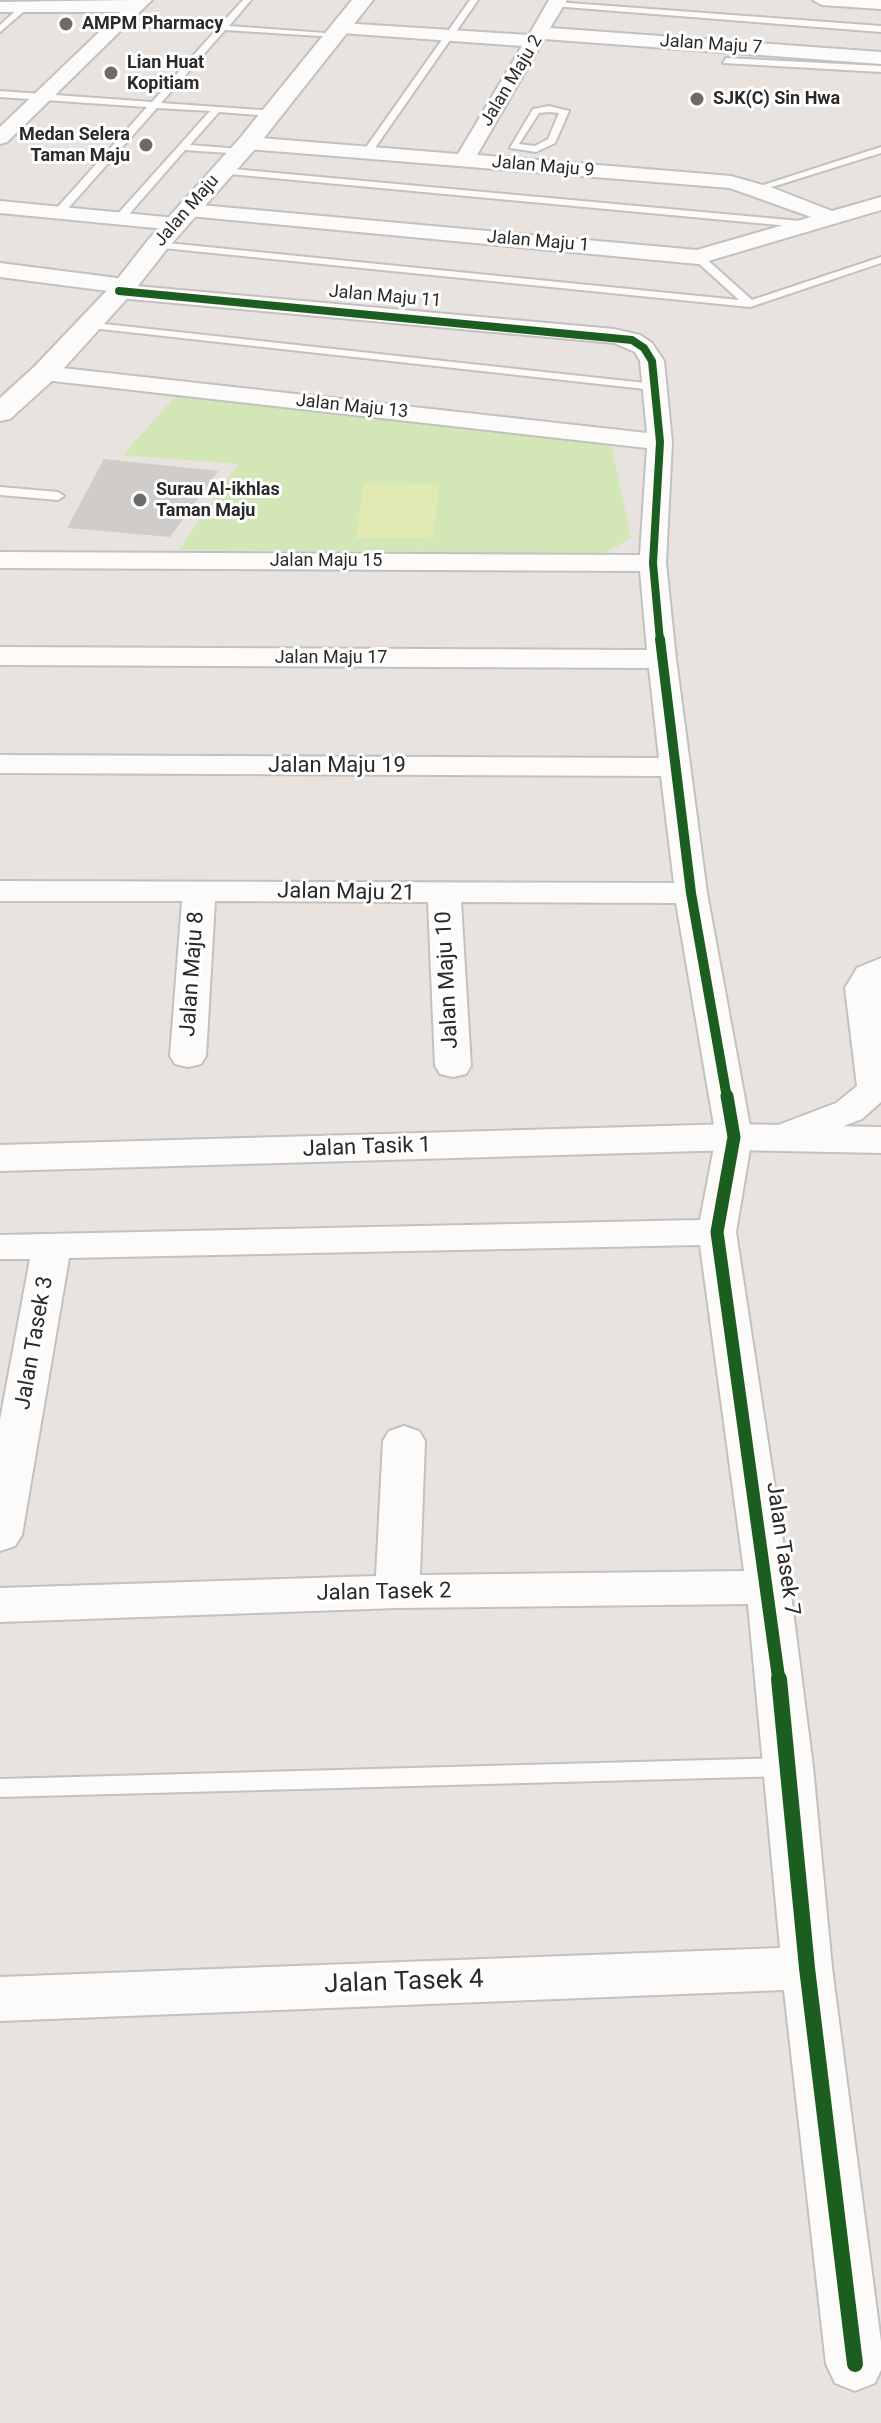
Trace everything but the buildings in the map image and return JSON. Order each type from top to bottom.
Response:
[{"type":"street","name":"Jalan Maju","points":[[0,413],[44,373],[122,289],[244,148],[363,0]]},
{"type":"street","points":[[822,0],[881,4]]},
{"type":"street","name":"Jalan Maju 2","points":[[464,161],[557,2]]},
{"type":"street","points":[[0,7],[140,4]]},
{"type":"street","points":[[0,138],[140,4]]},
{"type":"street","name":"Jalan Maju 7","points":[[338,31],[538,37],[881,58]]},
{"type":"street","name":"Jalan Maju 9","points":[[244,148],[367,153],[731,182],[756,189],[821,222]]},
{"type":"street","name":"Jalan Maju 1","points":[[0,207],[120,218],[182,217],[698,257],[881,203]]},
{"type":"street","name":"Jalan Maju 11","points":[[0,270],[122,289],[632,340],[644,348],[652,361],[654,387]]},
{"type":"street","name":"Jalan Maju 13","points":[[44,373],[660,442]]},
{"type":"street","points":[[654,387],[660,442],[653,563],[662,659],[691,893],[734,1137]]},
{"type":"street","name":"Jalan Maju 15","points":[[0,560],[653,563]]},
{"type":"street","name":"Jalan Maju 17","points":[[0,656],[662,659]]},
{"type":"street","name":"Jalan Maju 19","points":[[0,764],[674,767]]},
{"type":"street","name":"Jalan Maju 21","points":[[0,891],[691,893]]},
{"type":"street","name":"Jalan Maju 8","points":[[188,1056],[199,892]]},
{"type":"street","name":"Jalan Maju 10","points":[[444,894],[453,1066]]},
{"type":"street","points":[[778,1138],[849,1111],[875,1089],[862,988],[869,975],[881,968]]},
{"type":"street","name":"Jalan Tasik 1","points":[[0,1158],[734,1137],[881,1140]]},
{"type":"street","name":"Jalan Tasek 7","points":[[734,1137],[717,1232],[768,1587],[789,1767],[807,1968],[855,2364]]},
{"type":"street","points":[[0,1247],[717,1232]]},
{"type":"street","name":"Jalan Tasek 3","points":[[0,1535],[52,1246]]},
{"type":"street","points":[[397,1592],[404,1441]]},
{"type":"street","name":"Jalan Tasek 2","points":[[0,1605],[397,1592],[768,1587]]},
{"type":"street","name":"Jalan Tasek 4","points":[[0,1999],[807,1968]]},
{"type":"lane","points":[[60,211],[247,0]]},
{"type":"lane","points":[[367,153],[474,0]]},
{"type":"lane","points":[[557,2],[881,29]]},
{"type":"lane","points":[[0,29],[25,7]]},
{"type":"lane","points":[[120,22],[338,31]]},
{"type":"lane","points":[[726,61],[881,69]]},
{"type":"lane","points":[[0,94],[272,113]]},
{"type":"lane","points":[[120,218],[217,109]]},
{"type":"lane","points":[[497,163],[513,146],[536,111],[564,111],[552,141],[544,148],[513,146]]},
{"type":"lane","points":[[183,147],[244,148]]},
{"type":"lane","points":[[756,189],[881,150]]},
{"type":"lane","points":[[222,171],[821,222]]},
{"type":"lane","points":[[157,245],[750,304],[881,260]]},
{"type":"lane","points":[[698,257],[750,304]]},
{"type":"lane","points":[[86,325],[654,387]]},
{"type":"lane","points":[[0,491],[58,496]]},
{"type":"lane","points":[[0,1788],[789,1767]]},
{"type":"green space","points":[[179,392],[610,440],[631,538],[605,553],[179,550],[238,464],[123,455]]},
{"type":"green space","points":[[364,483],[439,484],[433,539],[356,538]]},
{"type":"cycle path","points":[[119,291],[614,336],[632,340],[644,348],[652,361],[660,442],[653,563],[662,659],[691,893],[734,1137],[717,1232],[768,1587],[789,1767],[807,1968],[855,2364]]},
{"type":"place","name":"AMPM Pharmacy","points":[[66,24]]},
{"type":"place","name":"Lian Huat Kopitiam","points":[[111,73]]},
{"type":"place","name":"SJK(C) Sin Hwa","points":[[697,99]]},
{"type":"place","name":"Medan Selera Taman Maju","points":[[146,145]]},
{"type":"place","name":"Surau Al-ikhlas Taman Maju","points":[[140,500]]}]
